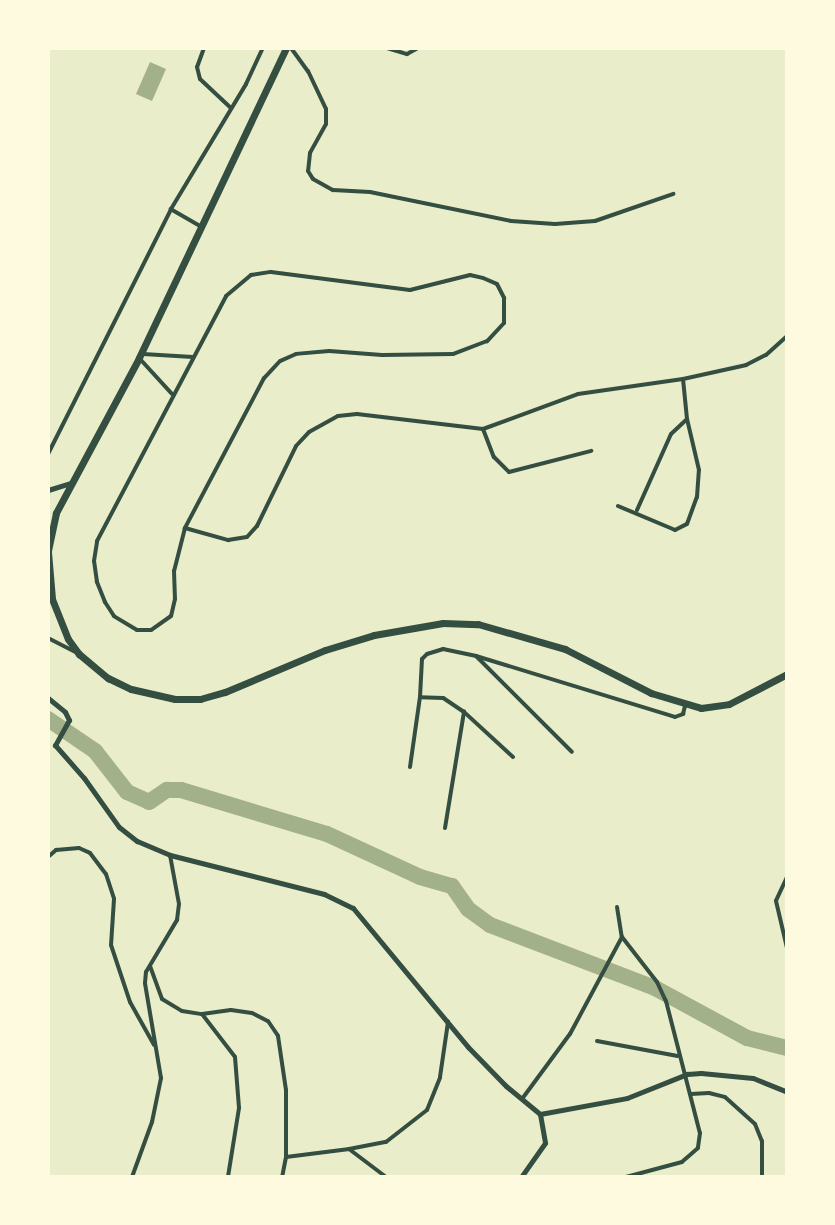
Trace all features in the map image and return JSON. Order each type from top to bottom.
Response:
[{"type":"main road","points":[[289,48],[140,356],[56,513],[49,537],[48,573],[52,599],[68,639],[79,654],[108,678],[131,689],[175,699],[200,699],[374,635],[443,623],[478,624],[565,649],[651,693],[685,706],[701,708],[729,704],[787,674]]},
{"type":"street","points":[[204,48],[197,67],[200,79],[231,108]]},
{"type":"street","points":[[48,454],[171,209],[263,48]]},
{"type":"street","points":[[289,48],[308,71],[326,109],[326,124],[310,153],[308,171],[313,179],[333,190],[370,192],[511,221],[555,224],[595,221],[673,194]]},
{"type":"street","points":[[387,48],[407,54],[418,48]]},
{"type":"street","points":[[171,209],[202,228]]},
{"type":"street","points":[[293,274],[410,290],[470,275],[497,284],[504,298],[504,323],[499,332],[487,341],[453,354],[419,356],[329,351],[296,354],[280,361],[264,378],[185,528],[174,571],[175,599],[171,616],[151,630],[137,630],[124,624],[105,602],[97,582],[94,561],[97,541],[193,357],[226,296],[251,275],[293,274]]},
{"type":"street","points":[[185,528],[228,540],[247,537],[257,526],[296,446],[309,432],[338,416],[357,414],[483,429],[578,394],[683,379],[746,365],[766,355],[787,336]]},
{"type":"street","points":[[140,356],[193,357]]},
{"type":"street","points":[[140,356],[173,395]]},
{"type":"street","points":[[618,506],[675,530],[687,524],[697,497],[699,470],[687,419],[683,379]]},
{"type":"street","points":[[636,511],[671,434],[687,419]]},
{"type":"street","points":[[483,429],[494,457],[509,472],[591,451]]},
{"type":"street","points":[[48,490],[72,482]]},
{"type":"street","points":[[48,638],[79,654]]},
{"type":"street","points":[[410,767],[422,659],[443,649],[476,656],[653,713],[675,717],[683,714],[685,706]]},
{"type":"street","points":[[476,656],[572,752]]},
{"type":"street","points":[[420,697],[443,698],[464,712],[513,757]]},
{"type":"street","points":[[48,698],[68,715],[68,726],[55,745]]},
{"type":"street","points":[[445,828],[464,712]]},
{"type":"street","points":[[48,745],[55,745],[84,778],[119,827],[137,841],[170,855],[345,902],[363,918],[468,1047],[540,1114],[545,1143],[521,1177]]},
{"type":"street","points":[[48,857],[56,850],[79,848],[90,853],[106,874],[114,899],[111,945],[130,1002],[157,1051]]},
{"type":"street","points":[[132,1177],[158,1098],[161,1078],[145,996],[146,972],[177,920],[179,904],[170,855]]},
{"type":"street","points":[[787,877],[776,901],[787,948]]},
{"type":"street","points":[[617,907],[622,937],[657,982],[666,1001],[700,1133],[698,1148],[682,1162],[626,1177]]},
{"type":"street","points":[[522,1099],[561,1049],[622,937]]},
{"type":"street","points":[[150,966],[162,999],[182,1011],[202,1014],[231,1010],[252,1013],[268,1021],[278,1036],[286,1090],[286,1157],[282,1177]]},
{"type":"street","points":[[202,1014],[235,1057],[239,1080],[239,1108],[228,1177]]},
{"type":"street","points":[[286,1157],[386,1142],[427,1110],[440,1077],[448,1022]]},
{"type":"street","points":[[597,1041],[678,1056]]},
{"type":"street","points":[[540,1114],[627,1098],[687,1074],[734,1074],[771,1083],[787,1092]]},
{"type":"street","points":[[691,1094],[709,1093],[725,1097],[755,1124],[762,1141],[762,1177]]},
{"type":"street","points":[[349,1149],[386,1177]]},
{"type":"shaded area","points":[[150,62],[166,69],[152,101],[136,94]]},
{"type":"waterway","points":[[48,719],[95,751],[127,792],[149,802],[167,790],[181,790],[327,834],[420,877],[452,886],[468,909],[490,925],[655,988],[747,1038],[787,1048]]}]
